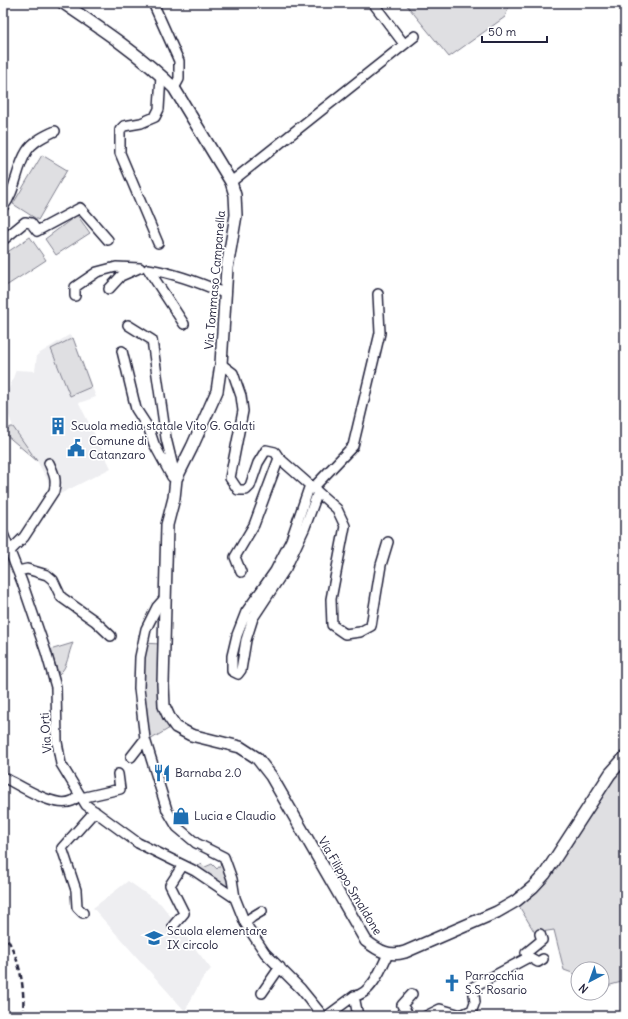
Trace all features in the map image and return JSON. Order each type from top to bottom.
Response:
[{"type":"street","name":"Via Tommaso Campanella","points":[[63,3],[95,25],[161,75],[174,88],[231,182],[235,195],[236,215],[227,268],[221,364],[217,391],[176,481]]},
{"type":"street","points":[[153,3],[179,61],[179,79],[174,88]]},
{"type":"street","points":[[373,3],[404,44]]},
{"type":"street","points":[[231,182],[415,36]]},
{"type":"street","points":[[158,243],[120,153],[119,137],[120,130],[124,126],[141,123],[155,117],[160,109],[161,75]]},
{"type":"street","points":[[3,207],[9,199],[19,168],[27,151],[37,141],[55,131]]},
{"type":"street","points":[[3,240],[25,222],[31,223],[37,231],[80,208],[108,240]]},
{"type":"street","points":[[75,296],[76,288],[97,272],[116,267],[144,268],[164,272],[209,286],[226,294]]},
{"type":"street","points":[[109,289],[120,276],[144,268]]},
{"type":"street","points":[[144,268],[184,324]]},
{"type":"street","points":[[314,489],[305,527],[286,568],[253,618],[246,640],[241,670],[238,674],[232,670],[232,656],[237,635],[246,612],[274,571],[291,540],[314,489],[353,446],[380,333],[378,294]]},
{"type":"street","points":[[128,325],[152,340],[166,438],[176,481]]},
{"type":"street","points":[[122,351],[136,409],[149,429],[154,444],[176,481]]},
{"type":"street","points":[[221,364],[233,373],[242,396],[243,411],[230,478],[238,490],[246,490],[250,486],[258,463],[266,450],[276,452],[279,458],[337,509],[345,526],[331,599],[332,625],[345,634],[360,632],[371,626],[381,565],[388,542]]},
{"type":"street","points":[[241,572],[235,557],[254,525],[279,458]]},
{"type":"street","points":[[10,551],[24,537],[54,491],[56,482],[55,476],[49,464]]},
{"type":"street","name":"Via Filippo Smaldone","points":[[176,481],[174,498],[167,525],[163,684],[164,706],[176,727],[191,735],[240,747],[257,758],[271,776],[366,941],[376,949],[388,954]]},
{"type":"street","name":"Via Orti","points":[[3,534],[18,571],[56,686],[57,742],[61,764],[80,796],[86,805],[94,812],[138,843],[195,871],[235,898]]},
{"type":"street","points":[[18,571],[26,569],[47,575],[53,580],[61,597],[96,622],[111,636]]},
{"type":"street","points":[[165,598],[157,607],[146,628],[140,657],[139,688],[144,739],[167,810],[177,827],[196,843],[224,857],[232,879],[235,898],[245,923],[265,953],[301,989],[323,1016]]},
{"type":"street","points":[[131,758],[144,739]]},
{"type":"street","points":[[327,1016],[354,996],[359,996],[377,978],[388,954],[401,953],[496,912],[522,896],[533,887],[545,874],[610,774],[625,757]]},
{"type":"street","points":[[3,777],[50,800],[63,802],[72,801],[80,796],[120,789],[118,774]]},
{"type":"street","points":[[83,913],[77,907],[76,890],[62,848],[94,812]]},
{"type":"street","points":[[172,926],[184,913],[170,885],[183,865]]},
{"type":"street","points":[[245,923],[262,911]]},
{"type":"street","points":[[540,934],[542,940],[526,953],[529,957],[538,962],[544,959]]},
{"type":"street","points":[[426,1016],[440,1009],[461,1015],[472,1010],[475,1002],[473,987],[529,957]]},
{"type":"street","points":[[262,993],[280,967]]},
{"type":"street","points":[[410,1016],[402,1005],[412,994]]},
{"type":"street","points":[[354,996],[358,1016]]},
{"type":"shaded area","points":[[405,3],[510,3],[505,17],[449,57]]},
{"type":"shaded area","points":[[42,155],[67,170],[38,220],[13,204]]},
{"type":"shaded area","points":[[77,215],[90,233],[56,255],[45,239]]},
{"type":"shaded area","points":[[30,237],[46,260],[3,288],[3,255]]},
{"type":"shaded area","points":[[69,335],[73,338],[96,397],[79,403],[111,468],[56,496],[51,491],[47,479],[37,461],[13,427],[4,402],[16,370],[35,371],[37,355]]},
{"type":"shaded area","points":[[73,338],[91,387],[70,396],[51,349]]},
{"type":"shaded area","points":[[13,427],[37,461],[5,434],[6,430]]},
{"type":"shaded area","points":[[73,643],[66,664],[59,674],[50,650]]},
{"type":"shaded area","points":[[143,643],[160,644],[160,707],[170,728],[148,741],[142,718]]},
{"type":"shaded area","points":[[625,767],[625,981],[610,985],[610,961],[570,961],[570,972],[564,970],[554,930],[535,933],[516,901],[543,883],[566,853],[618,773]]},
{"type":"shaded area","points":[[223,862],[235,898],[195,871],[201,863],[205,867],[212,864],[217,869]]},
{"type":"shaded area","name":"Scuola elementare IX circolo","points":[[128,881],[161,904],[211,969],[202,979],[185,1011],[93,908]]},
{"type":"railway","points":[[3,932],[14,951],[20,972],[23,994],[23,1016]]},
{"type":"place","name":"Scuola media statale Vito G. Galati","points":[[58,426]]},
{"type":"place","name":"Comune di Catanzaro","points":[[76,448]]},
{"type":"place","name":"Barnaba 2.0","points":[[162,773]]},
{"type":"place","name":"Lucia e Claudio","points":[[181,816]]},
{"type":"place","name":"Scuola elementare IX circolo","points":[[154,938]]},
{"type":"place","name":"Parrocchia S.S. Rosario","points":[[452,983]]}]
